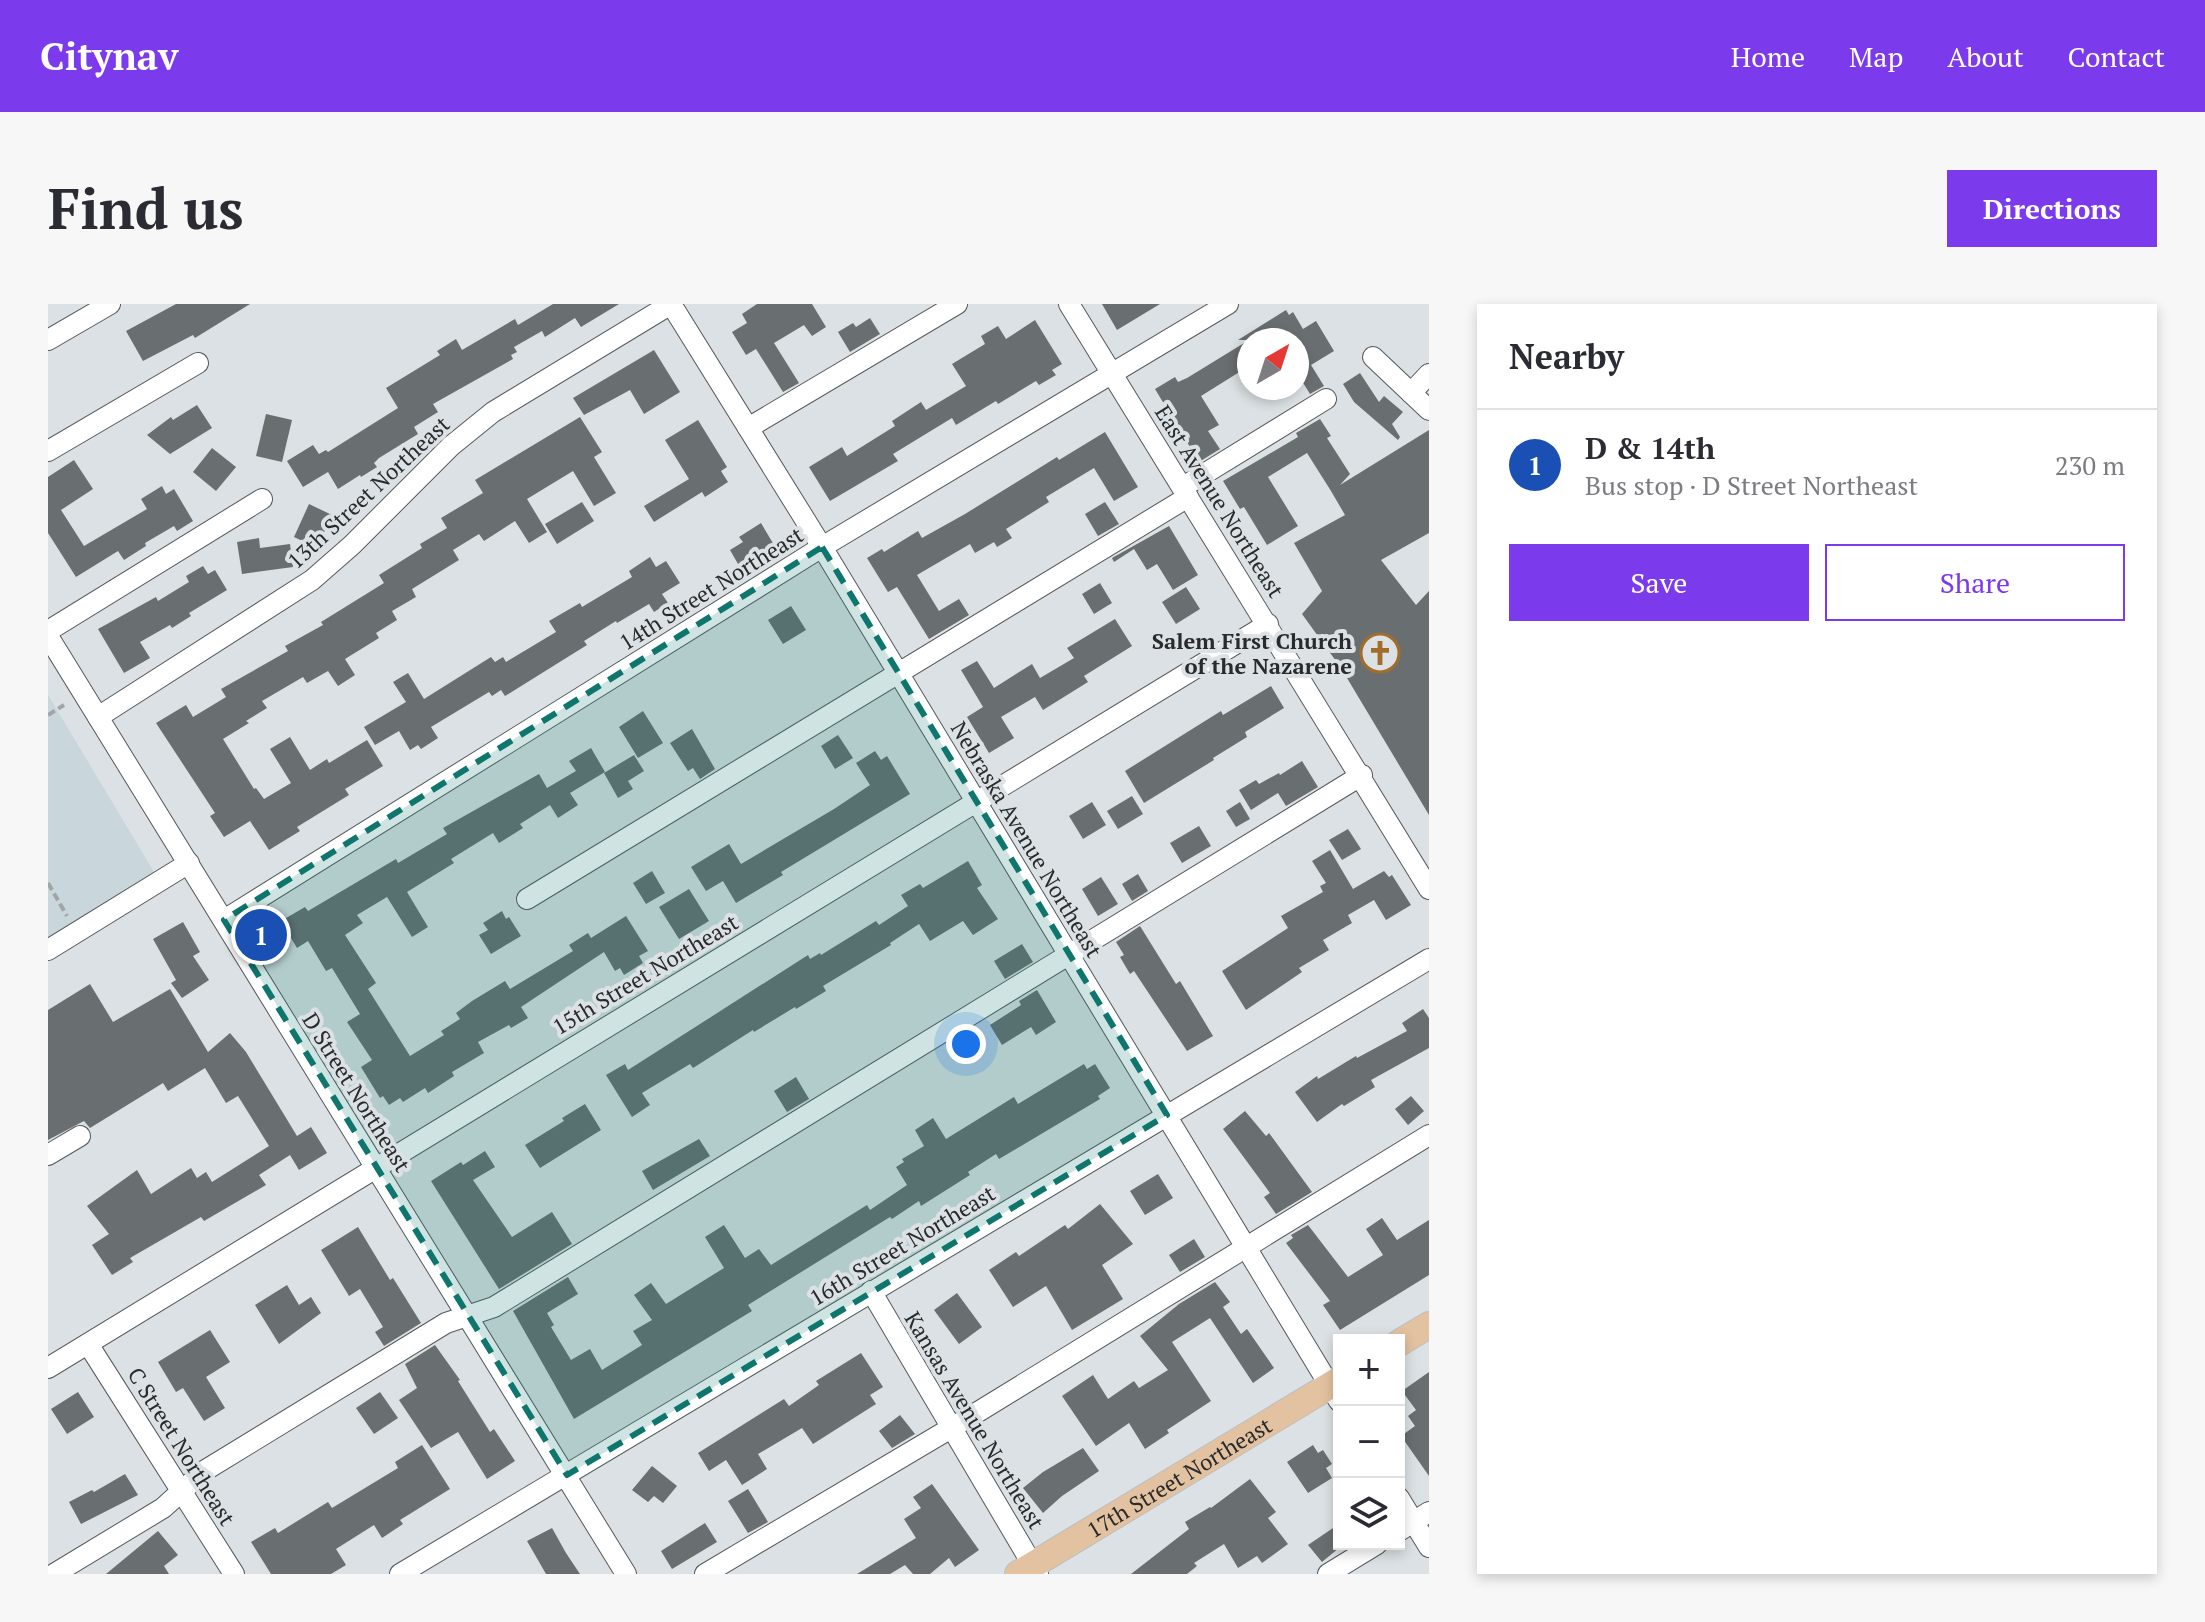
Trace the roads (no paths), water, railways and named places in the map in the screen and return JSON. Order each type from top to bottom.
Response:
[{"type":"main road","points":[[1405,1339],[1429,1325]]},
{"type":"main road","name":"17th Street Northeast","points":[[1029,1571],[1333,1391]]},
{"type":"street","points":[[48,340],[110,304]]},
{"type":"street","name":"Nebraska Avenue Northeast","points":[[671,304],[1333,1384]]},
{"type":"street","name":"13th Street Northeast","points":[[98,717],[312,580],[352,545],[451,446],[493,412],[671,304]]},
{"type":"street","points":[[748,428],[957,304]]},
{"type":"street","name":"East Avenue Northeast","points":[[1069,304],[1362,775],[1429,889]]},
{"type":"street","name":"14th Street Northeast","points":[[224,920],[822,547],[1228,304]]},
{"type":"street","points":[[1373,357],[1429,410]]},
{"type":"street","points":[[48,451],[198,363]]},
{"type":"street","points":[[1411,393],[1429,374]]},
{"type":"street","points":[[527,899],[1186,492],[1326,399]]},
{"type":"street","points":[[48,633],[262,499]]},
{"type":"street","name":"15th Street Northeast","points":[[48,1368],[1268,624]]},
{"type":"street","name":"D Street Northeast","points":[[48,633],[626,1574]]},
{"type":"street","points":[[54,1574],[163,1508],[204,1471],[446,1323],[494,1307],[1362,775]]},
{"type":"street","points":[[48,950],[189,863]]},
{"type":"street","name":"16th Street Northeast","points":[[400,1574],[1429,959]]},
{"type":"street","points":[[705,1574],[1429,1135]]},
{"type":"street","points":[[48,1155],[80,1136]]},
{"type":"street","name":"Kansas Avenue Northeast","points":[[871,1291],[952,1427],[1029,1571]]},
{"type":"street","name":"C Street Northeast","points":[[88,1344],[234,1574]]},
{"type":"street","points":[[1414,1521],[1429,1547]]},
{"type":"street","points":[[1328,1574],[1367,1550]]},
{"type":"place","name":"Salem First Church of the Nazarene","points":[[1380,653]]},
{"type":"place","name":"D & 14th","points":[[261,935]]}]
